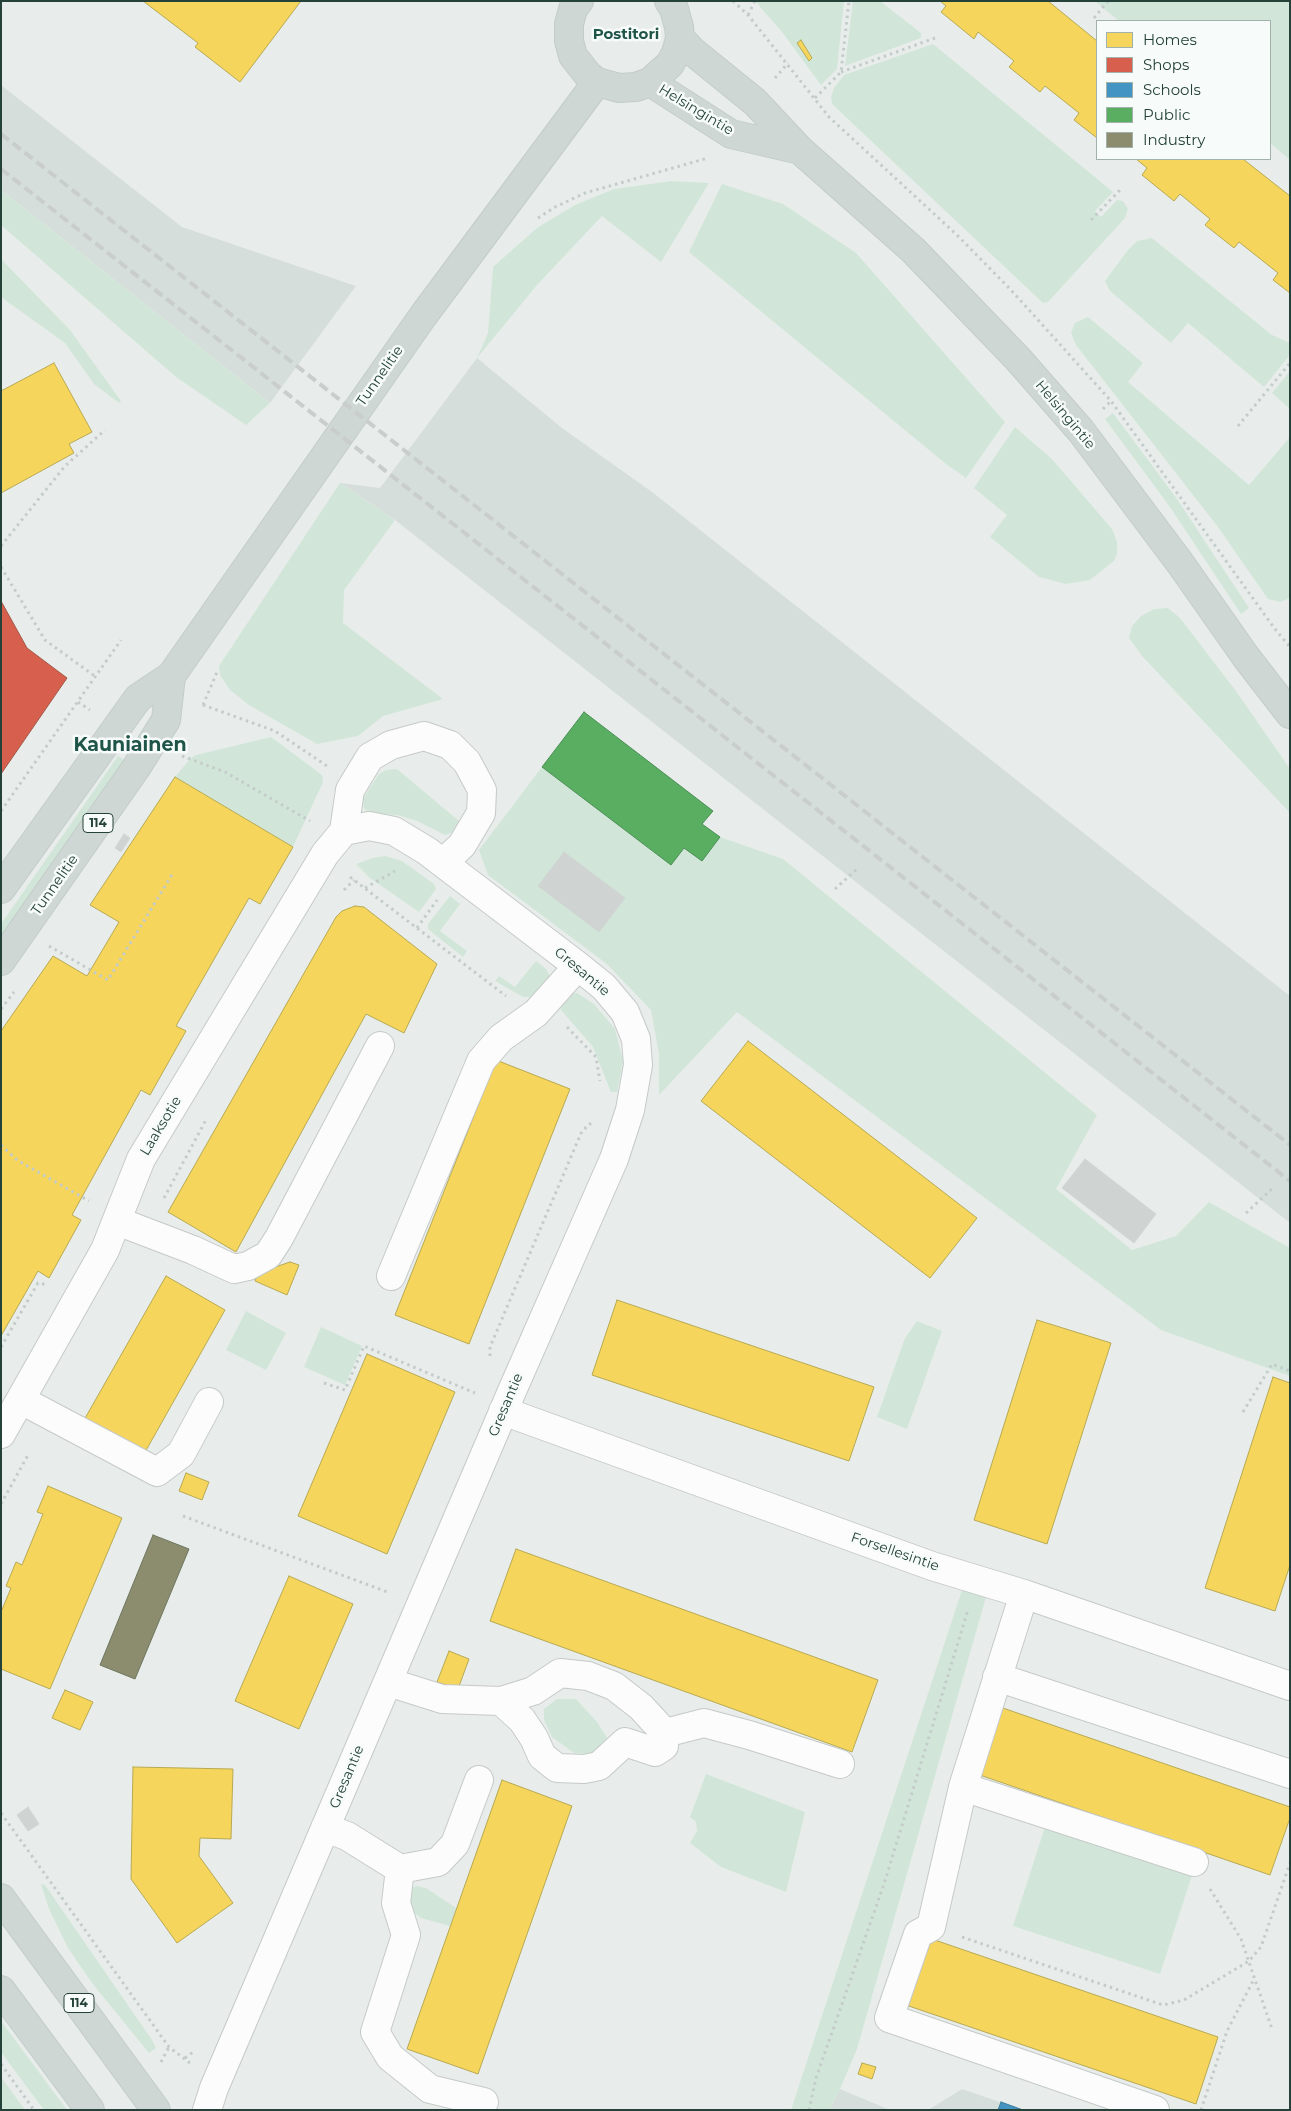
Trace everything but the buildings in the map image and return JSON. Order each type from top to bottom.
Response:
[{"type":"main road","points":[[572,4],[569,41],[573,56],[588,75],[597,82],[618,88],[636,87],[650,82],[670,64],[676,53],[680,38],[674,9],[669,1]]},
{"type":"main road","name":"Helsingintie","points":[[680,38],[692,51],[755,102],[800,150],[927,264],[1018,359],[1074,424],[1180,563],[1246,657],[1290,714]]},
{"type":"main road","name":"Tunnelitie","points":[[1,889],[138,698],[171,676],[423,316],[597,82]]},
{"type":"main road","name":"Helsingintie","points":[[650,82],[731,134],[800,150]]},
{"type":"main road","name":"Tunnelitie","points":[[1,961],[117,797],[166,720],[171,676]]},
{"type":"main road","name":"114","points":[[1,1898],[156,2110]]},
{"type":"main road","points":[[1,1990],[90,2110]]},
{"type":"street","points":[[344,831],[350,790],[370,757],[391,745],[424,736],[450,745],[467,762],[482,790],[481,813],[450,868]]},
{"type":"street","name":"Gresantie","points":[[211,2099],[503,1412],[614,1159],[630,1110],[638,1065],[636,1040],[625,1012],[604,987],[578,966],[450,868],[394,830],[369,826],[344,831]]},
{"type":"street","name":"Laaksotie","points":[[1,1434],[106,1250],[142,1159],[325,854],[344,831]]},
{"type":"street","points":[[391,1276],[481,1061],[501,1038],[536,1013],[578,966]]},
{"type":"street","points":[[116,1221],[193,1250],[234,1269],[248,1266],[268,1254],[279,1238],[380,1046]]},
{"type":"street","points":[[21,1400],[157,1472],[181,1454],[209,1402]]},
{"type":"street","name":"Forsellesintie","points":[[503,1412],[932,1566],[1024,1594],[1290,1686]]},
{"type":"street","points":[[1024,1594],[963,1786],[931,1927],[918,1934],[889,2018],[1155,2110]]},
{"type":"street","points":[[388,1682],[442,1699],[501,1701],[533,1690],[560,1673],[588,1676],[614,1686],[641,1707],[665,1733],[664,1746],[655,1752],[625,1742],[600,1766],[584,1769],[558,1768],[542,1756],[534,1738],[522,1720],[501,1701]]},
{"type":"street","points":[[997,1677],[1290,1774]]},
{"type":"street","points":[[665,1733],[704,1723],[749,1734],[840,1764]]},
{"type":"street","points":[[326,1828],[347,1836],[400,1870],[438,1862],[455,1844],[479,1780]]},
{"type":"street","points":[[963,1786],[1194,1862]]},
{"type":"street","points":[[400,1870],[396,1903],[406,1935],[375,2032],[390,2057],[430,2089],[484,2102]]},
{"type":"path","points":[[733,1],[748,15],[829,117],[908,188],[1011,290],[1112,400],[1275,629],[1290,647]]},
{"type":"path","points":[[748,15],[755,1]]},
{"type":"path","points":[[842,72],[849,1]]},
{"type":"path","points":[[1094,18],[1108,1]]},
{"type":"path","points":[[815,98],[842,72],[935,38]]},
{"type":"path","points":[[585,193],[712,157]]},
{"type":"path","points":[[1091,220],[1121,188]]},
{"type":"path","points":[[1238,426],[1290,363]]},
{"type":"path","points":[[1,546],[65,466],[105,430]]},
{"type":"path","points":[[1,567],[45,640],[96,677]]},
{"type":"path","points":[[1,811],[120,640]]},
{"type":"path","points":[[203,705],[275,731],[331,769]]},
{"type":"path","points":[[177,754],[225,772],[312,823]]},
{"type":"path","points":[[835,889],[857,869]]},
{"type":"path","points":[[49,946],[108,980],[173,873]]},
{"type":"path","points":[[340,893],[354,880]]},
{"type":"path","points":[[148,1233],[171,1182],[210,1113]]},
{"type":"path","points":[[1,1145],[17,1160],[81,1197]]},
{"type":"path","points":[[1246,1213],[1273,1188]]},
{"type":"path","points":[[324,1383],[345,1390],[364,1346],[476,1393]]},
{"type":"path","points":[[1242,1412],[1272,1364],[1290,1371]]},
{"type":"path","points":[[1,1504],[50,1416]]},
{"type":"path","points":[[183,1516],[396,1595]]},
{"type":"path","points":[[809,2110],[816,2078],[884,1884],[977,1580]]},
{"type":"path","points":[[1,1813],[169,2047],[185,2058],[211,2099]]},
{"type":"path","points":[[1194,1862],[1241,1939],[1272,2029]]},
{"type":"path","points":[[931,1927],[1163,2005],[1184,2000],[1249,1961],[1261,1947],[1290,1864]]},
{"type":"path","points":[[1201,2110],[1227,2031],[1255,1979]]},
{"type":"path","points":[[1,2064],[34,2110]]},
{"type":"shaded area","points":[[1,85],[182,227],[356,286],[270,403],[1,190]]},
{"type":"shaded area","points":[[477,358],[562,428],[652,492],[1290,996],[1290,1223],[395,520],[340,483],[380,488]]},
{"type":"shaded area","points":[[840,2089],[890,2110],[829,2110]]},
{"type":"shaded area","points":[[962,2089],[1023,2110],[928,2110]]},
{"type":"green space","points":[[755,1],[844,1],[837,69],[821,85],[782,32]]},
{"type":"green space","points":[[853,1],[880,1],[921,33],[921,38],[845,66]]},
{"type":"green space","points":[[1095,1],[1290,1],[1290,160],[1271,144],[1271,20],[1118,20]]},
{"type":"green space","points":[[933,44],[1113,192],[1095,211],[1101,217],[1117,200],[1123,201],[1128,209],[1125,218],[1048,302],[1043,303],[832,104],[831,97],[834,88],[844,75]]},
{"type":"green space","points":[[672,181],[709,183],[661,262],[602,216],[537,285],[477,358],[488,333],[493,267],[537,228],[575,205],[614,189]]},
{"type":"green space","points":[[722,184],[783,204],[856,253],[1005,422],[966,478],[946,464],[689,252]]},
{"type":"green space","points":[[1,190],[270,403],[246,425],[176,377],[1,225]]},
{"type":"green space","points":[[1152,238],[1272,335],[1290,343],[1289,356],[1264,387],[1188,323],[1171,343],[1110,291],[1105,281],[1128,250],[1137,241]]},
{"type":"green space","points":[[1,259],[70,330],[121,401],[119,403],[94,384],[65,343],[1,297]]},
{"type":"green space","points":[[1088,317],[1143,363],[1128,382],[1249,485],[1290,437],[1290,598],[1280,602],[1268,599],[1218,527],[1076,345],[1071,333],[1075,323]]},
{"type":"green space","points":[[1290,371],[1290,409],[1272,393]]},
{"type":"green space","points":[[1113,413],[1177,499],[1249,608],[1241,614],[1170,507],[1105,419]]},
{"type":"green space","points":[[1015,427],[1052,459],[1112,529],[1117,542],[1117,554],[1114,561],[1090,580],[1066,584],[1039,577],[990,537],[1007,515],[974,488]]},
{"type":"green space","points":[[340,483],[395,520],[344,590],[343,623],[443,699],[383,716],[358,736],[317,744],[249,705],[230,690],[220,675],[219,666]]},
{"type":"green space","points":[[1168,608],[1180,618],[1236,691],[1290,769],[1290,813],[1142,656],[1129,638],[1132,626],[1141,616],[1154,609]]},
{"type":"green space","points":[[271,737],[322,775],[323,782],[293,847],[175,777],[190,759],[196,755]]},
{"type":"green space","points":[[118,756],[126,761],[1,938],[1,924]]},
{"type":"green space","points":[[542,767],[671,865],[684,848],[720,837],[783,859],[1097,1115],[1056,1189],[1132,1250],[1176,1236],[1209,1202],[1290,1248],[1290,1376],[1161,1330],[737,1012],[659,1095],[659,1054],[651,1010],[607,964],[488,875],[479,850]]},
{"type":"green space","points":[[397,769],[459,821],[460,826],[455,832],[445,835],[417,821],[397,815],[369,813],[364,808],[363,799],[379,774],[386,770]]},
{"type":"green space","points":[[385,856],[402,861],[434,884],[436,889],[419,912],[370,878],[356,864]]},
{"type":"green space","points":[[450,896],[460,904],[440,931],[467,951],[463,957],[428,929],[428,924]]},
{"type":"green space","points":[[536,961],[546,969],[550,976],[546,985],[533,997],[523,997],[495,981],[499,976],[515,987]]},
{"type":"green space","points":[[577,993],[594,1004],[615,1029],[623,1061],[617,1092],[611,1092],[593,1047],[561,1010],[560,1002],[566,994]]},
{"type":"green space","points":[[246,1311],[286,1333],[266,1370],[226,1350]]},
{"type":"green space","points":[[917,1321],[942,1331],[907,1429],[877,1417],[905,1338]]},
{"type":"green space","points":[[321,1327],[362,1346],[345,1385],[304,1367]]},
{"type":"green space","points":[[962,1590],[986,1597],[857,2049],[829,2110],[791,2110]]},
{"type":"green space","points":[[557,1699],[576,1699],[597,1722],[607,1738],[606,1751],[603,1755],[574,1753],[552,1737],[544,1720],[544,1709]]},
{"type":"green space","points":[[706,1774],[805,1812],[786,1892],[721,1867],[690,1843],[697,1831],[696,1822],[690,1817]]},
{"type":"green space","points":[[1046,1824],[1193,1872],[1160,1974],[1013,1926]]},
{"type":"green space","points":[[41,1884],[45,1885],[152,2040],[156,2048],[149,2053],[92,1983],[68,1948],[49,1909]]},
{"type":"green space","points":[[416,1886],[426,1888],[456,1908],[450,1926],[421,1918],[411,1910],[408,1902],[410,1889]]},
{"type":"green space","points":[[1,2021],[67,2110],[44,2110],[1,2052]]},
{"type":"green space","points":[[1,2077],[25,2110],[1,2110]]},
{"type":"railway","points":[[1,134],[1290,1145]]},
{"type":"railway","points":[[1,169],[1290,1181]]},
{"type":"district","name":"Postitori","points":[[626,35]]},
{"type":"district","name":"Kauniainen","points":[[130,745]]}]
